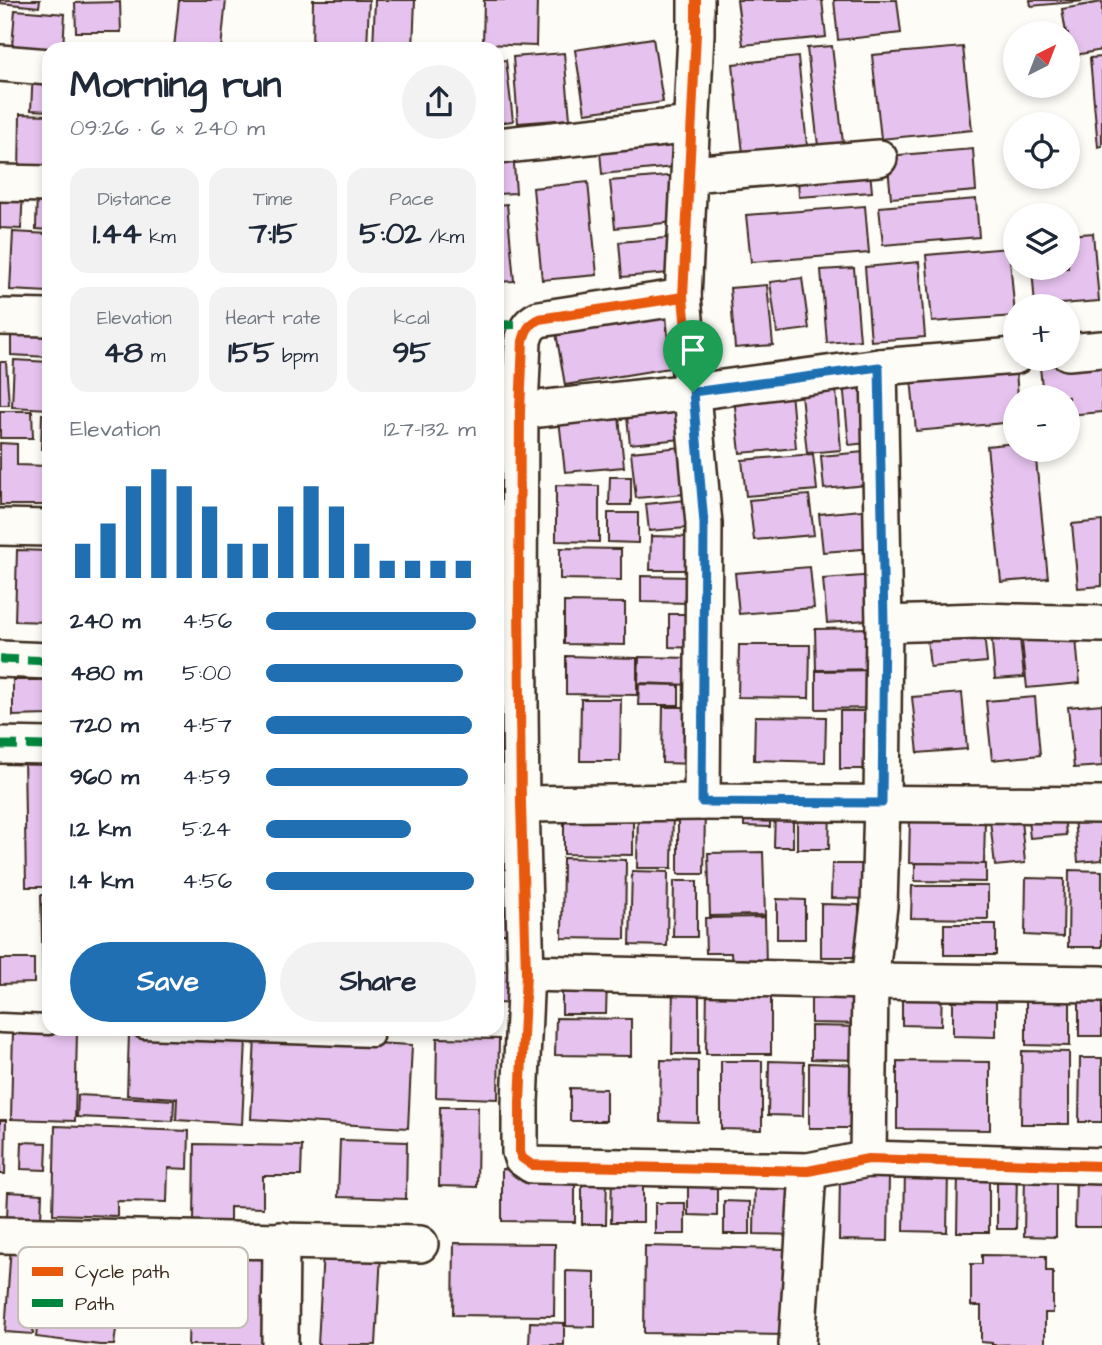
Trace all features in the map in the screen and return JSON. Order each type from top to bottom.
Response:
[{"type":"street","points":[[696,0],[683,297],[704,524],[702,802]]},
{"type":"street","points":[[0,64],[42,67]]},
{"type":"street","points":[[504,145],[692,125]]},
{"type":"street","points":[[690,174],[879,158]]},
{"type":"street","points":[[0,183],[42,184]]},
{"type":"street","points":[[514,324],[683,297]]},
{"type":"street","points":[[0,317],[42,318]]},
{"type":"street","points":[[514,324],[525,332],[520,411],[521,804],[526,974],[520,1152],[525,1160],[532,1165],[808,1171],[868,1159],[1102,1166]]},
{"type":"street","points":[[1080,351],[1102,349]]},
{"type":"street","points":[[520,411],[693,392],[879,367],[1003,357]]},
{"type":"street","points":[[868,1159],[870,981],[879,906],[882,803],[884,624],[879,367]]},
{"type":"street","points":[[0,527],[42,528]]},
{"type":"street","points":[[884,624],[980,621],[1102,624]]},
{"type":"street","points":[[0,659],[42,661]]},
{"type":"street","points":[[0,746],[42,746]]},
{"type":"street","points":[[521,804],[702,802],[1102,805]]},
{"type":"street","points":[[526,974],[1102,984]]},
{"type":"street","points":[[797,1345],[808,1171]]},
{"type":"street","points":[[0,1235],[420,1244]]},
{"type":"street","points":[[280,1345],[281,1240]]},
{"type":"lane","points":[[0,1023],[42,1025]]},
{"type":"lane","points":[[351,1036],[373,1037]]},
{"type":"building","points":[[0,0],[40,0],[39,7],[0,3]]},
{"type":"building","points":[[179,0],[226,0],[222,42],[175,42]]},
{"type":"building","points":[[313,0],[369,0],[367,42],[312,42]]},
{"type":"building","points":[[375,0],[415,0],[413,42],[373,42]]},
{"type":"building","points":[[484,0],[537,0],[536,46],[483,42]]},
{"type":"building","points":[[737,0],[822,0],[826,37],[743,45]]},
{"type":"building","points":[[834,0],[897,0],[901,33],[838,40]]},
{"type":"building","points":[[1030,0],[1095,0],[1031,6]]},
{"type":"building","points":[[120,2],[121,32],[76,32],[75,3]]},
{"type":"building","points":[[1102,2],[1102,50],[1080,54],[1080,21],[1064,21],[1062,9]]},
{"type":"building","points":[[15,10],[65,14],[63,42],[42,42],[42,49],[12,47]]},
{"type":"building","points":[[653,38],[663,102],[585,113],[575,50]]},
{"type":"building","points":[[832,46],[843,143],[818,146],[807,48]]},
{"type":"building","points":[[963,47],[972,130],[881,139],[872,55]]},
{"type":"building","points":[[564,53],[570,119],[518,123],[513,57]]},
{"type":"building","points":[[798,57],[807,146],[743,153],[733,64]]},
{"type":"building","points":[[1102,57],[1102,146],[1098,147],[1090,58]]},
{"type":"building","points":[[504,60],[513,121],[504,122]]},
{"type":"building","points":[[33,71],[42,72],[42,111],[31,110]]},
{"type":"building","points":[[20,114],[42,115],[42,175],[19,174]]},
{"type":"building","points":[[680,132],[684,166],[602,174],[599,140]]},
{"type":"building","points":[[973,149],[976,191],[891,198],[887,156]]},
{"type":"building","points":[[513,150],[516,193],[504,194],[504,151]]},
{"type":"building","points":[[870,171],[872,192],[799,197],[798,177]]},
{"type":"building","points":[[679,175],[684,221],[615,228],[610,181]]},
{"type":"building","points":[[588,182],[597,275],[542,280],[533,188]]},
{"type":"building","points":[[37,188],[42,188],[42,229],[36,229]]},
{"type":"building","points":[[0,190],[23,191],[21,229],[0,228]]},
{"type":"building","points":[[976,199],[979,237],[883,245],[879,207]]},
{"type":"building","points":[[504,204],[507,204],[514,281],[504,282]]},
{"type":"building","points":[[865,206],[869,253],[751,262],[746,215]]},
{"type":"building","points":[[13,232],[42,234],[42,292],[10,290]]},
{"type":"building","points":[[1093,233],[1099,301],[1080,302],[1080,294],[1034,294],[1033,280],[1080,280],[1080,234]]},
{"type":"building","points":[[677,237],[681,272],[622,277],[619,242]]},
{"type":"building","points":[[1003,249],[1003,280],[1012,280],[1013,294],[1003,294],[1003,317],[932,322],[926,255]]},
{"type":"building","points":[[919,262],[925,337],[871,341],[865,267]]},
{"type":"building","points":[[854,268],[860,340],[827,343],[821,270]]},
{"type":"building","points":[[802,278],[809,329],[777,333],[770,282]]},
{"type":"building","points":[[767,285],[773,345],[735,348],[730,288]]},
{"type":"building","points":[[677,301],[688,365],[565,385],[554,321]]},
{"type":"building","points":[[11,322],[42,323],[42,357],[11,355]]},
{"type":"building","points":[[514,331],[517,365],[504,366],[504,332]]},
{"type":"building","points":[[1003,359],[1003,371],[1016,371],[1017,385],[1003,385],[1003,423],[916,431],[910,367]]},
{"type":"building","points":[[14,360],[42,362],[42,409],[12,407]]},
{"type":"building","points":[[0,362],[6,362],[9,405],[0,405]]},
{"type":"building","points":[[1102,362],[1102,412],[1080,414],[1080,385],[1042,385],[1040,371],[1080,371],[1080,364]]},
{"type":"building","points":[[504,376],[516,377],[515,438],[504,437]]},
{"type":"building","points":[[870,380],[876,442],[849,445],[843,383]]},
{"type":"building","points":[[836,390],[841,450],[807,453],[801,394]]},
{"type":"building","points":[[791,392],[796,448],[740,453],[734,397]]},
{"type":"building","points":[[689,402],[692,438],[630,444],[626,408]]},
{"type":"building","points":[[618,406],[624,467],[565,472],[558,411]]},
{"type":"building","points":[[0,411],[32,411],[33,438],[0,438]]},
{"type":"building","points":[[0,443],[17,444],[17,465],[42,466],[42,505],[0,505]]},
{"type":"building","points":[[1003,444],[1003,462],[1036,462],[1048,578],[1001,582],[987,446]]},
{"type":"building","points":[[692,446],[697,493],[636,498],[631,452]]},
{"type":"building","points":[[875,451],[878,484],[824,489],[821,456]]},
{"type":"building","points":[[813,454],[817,490],[746,496],[742,460]]},
{"type":"building","points":[[610,477],[631,477],[631,505],[609,505]]},
{"type":"building","points":[[504,483],[513,483],[513,506],[504,506]]},
{"type":"building","points":[[556,485],[599,486],[599,542],[556,541]]},
{"type":"building","points":[[809,495],[814,535],[754,540],[749,500]]},
{"type":"building","points":[[697,499],[700,527],[649,531],[646,504]]},
{"type":"building","points":[[872,509],[876,548],[823,552],[819,514]]},
{"type":"building","points":[[504,511],[516,512],[516,546],[504,546]]},
{"type":"building","points":[[608,513],[638,513],[638,543],[608,542]]},
{"type":"building","points":[[1102,521],[1102,586],[1078,588],[1072,524]]},
{"type":"building","points":[[651,536],[693,537],[693,570],[650,570]]},
{"type":"building","points":[[560,548],[621,549],[621,580],[560,579]]},
{"type":"building","points":[[17,550],[42,551],[42,622],[15,621]]},
{"type":"building","points":[[504,552],[517,553],[516,583],[504,583]]},
{"type":"building","points":[[810,567],[814,608],[739,614],[735,573]]},
{"type":"building","points":[[876,575],[880,619],[827,623],[823,579]]},
{"type":"building","points":[[641,576],[693,577],[692,603],[641,602]]},
{"type":"building","points":[[564,602],[625,603],[625,645],[564,644]]},
{"type":"building","points":[[669,614],[701,614],[700,648],[669,647]]},
{"type":"building","points":[[983,624],[987,662],[930,667],[926,629]]},
{"type":"building","points":[[1075,627],[1080,683],[1027,688],[1021,632]]},
{"type":"building","points":[[879,628],[880,669],[816,670],[815,629]]},
{"type":"building","points":[[1019,629],[1024,677],[995,679],[991,631]]},
{"type":"building","points":[[739,645],[810,645],[809,698],[738,697]]},
{"type":"building","points":[[566,656],[637,658],[637,695],[566,694]]},
{"type":"building","points":[[639,657],[693,658],[692,685],[638,683]]},
{"type":"building","points":[[881,670],[881,708],[816,709],[816,671]]},
{"type":"building","points":[[13,680],[42,680],[42,715],[13,716]]},
{"type":"building","points":[[639,684],[679,685],[679,705],[638,705]]},
{"type":"building","points":[[962,693],[967,749],[918,753],[912,697]]},
{"type":"building","points":[[1035,697],[1040,755],[992,760],[986,701]]},
{"type":"building","points":[[581,699],[621,699],[620,761],[580,761]]},
{"type":"building","points":[[1102,704],[1102,766],[1074,768],[1068,707]]},
{"type":"building","points":[[663,707],[697,707],[697,764],[662,763]]},
{"type":"building","points":[[840,711],[873,711],[873,769],[840,769]]},
{"type":"building","points":[[755,716],[826,717],[825,762],[754,760]]},
{"type":"building","points":[[504,727],[515,727],[515,786],[504,786]]},
{"type":"building","points":[[24,754],[42,754],[42,887],[26,887]]},
{"type":"building","points":[[504,794],[518,795],[517,833],[504,833]]},
{"type":"building","points":[[678,805],[705,806],[704,874],[678,874]]},
{"type":"building","points":[[638,807],[673,808],[672,868],[637,868]]},
{"type":"building","points":[[1063,807],[1066,835],[1030,838],[1027,810]]},
{"type":"building","points":[[797,808],[830,808],[829,849],[797,849]]},
{"type":"building","points":[[564,809],[633,811],[633,855],[564,854]]},
{"type":"building","points":[[744,809],[770,810],[770,827],[744,826]]},
{"type":"building","points":[[1020,809],[1025,863],[995,866],[989,811]]},
{"type":"building","points":[[775,810],[793,810],[793,847],[774,847]]},
{"type":"building","points":[[1102,815],[1102,860],[1078,862],[1074,818]]},
{"type":"building","points":[[910,818],[985,819],[984,864],[909,863]]},
{"type":"building","points":[[763,852],[765,915],[710,916],[708,853]]},
{"type":"building","points":[[563,858],[626,860],[625,939],[562,938]]},
{"type":"building","points":[[504,861],[518,861],[518,894],[504,893]]},
{"type":"building","points":[[915,863],[986,864],[986,882],[915,881]]},
{"type":"building","points":[[832,864],[876,864],[875,899],[831,898]]},
{"type":"building","points":[[1069,870],[1102,871],[1102,947],[1068,947]]},
{"type":"building","points":[[632,871],[668,872],[667,946],[630,945]]},
{"type":"building","points":[[1026,878],[1064,879],[1063,937],[1025,935]]},
{"type":"building","points":[[674,881],[697,881],[697,937],[673,937]]},
{"type":"building","points":[[912,886],[988,886],[988,919],[911,918]]},
{"type":"building","points":[[777,899],[805,900],[805,939],[777,939]]},
{"type":"building","points":[[504,903],[521,903],[521,934],[504,934]]},
{"type":"building","points":[[821,904],[859,905],[859,957],[821,957]]},
{"type":"building","points":[[765,917],[766,968],[732,968],[731,953],[706,953],[705,918]]},
{"type":"building","points":[[944,924],[996,924],[996,955],[944,955]]},
{"type":"building","points":[[0,959],[34,959],[34,983],[0,984]]},
{"type":"building","points":[[504,970],[518,971],[518,1004],[504,1003]]},
{"type":"building","points":[[562,981],[607,981],[606,1014],[562,1014]]},
{"type":"building","points":[[673,982],[699,982],[699,1054],[672,1054]]},
{"type":"building","points":[[902,985],[942,986],[941,1026],[902,1025]]},
{"type":"building","points":[[707,986],[771,987],[771,1054],[706,1054]]},
{"type":"building","points":[[811,987],[867,988],[867,1024],[811,1023]]},
{"type":"building","points":[[953,988],[996,988],[996,1037],[953,1036]]},
{"type":"building","points":[[1079,989],[1102,989],[1102,1036],[1079,1036]]},
{"type":"building","points":[[1026,991],[1070,992],[1070,1046],[1026,1045]]},
{"type":"building","points":[[556,1018],[631,1019],[631,1056],[555,1055]]},
{"type":"building","points":[[811,1026],[863,1027],[863,1060],[811,1059]]},
{"type":"building","points":[[13,1029],[42,1030],[42,1036],[77,1036],[75,1121],[11,1119]]},
{"type":"building","points":[[129,1036],[246,1040],[242,1124],[176,1120],[177,1098],[127,1095]]},
{"type":"building","points":[[255,1037],[412,1045],[408,1128],[251,1119]]},
{"type":"building","points":[[437,1038],[499,1039],[498,1099],[436,1097]]},
{"type":"building","points":[[1022,1051],[1069,1052],[1069,1124],[1021,1124]]},
{"type":"building","points":[[1080,1058],[1102,1058],[1102,1122],[1079,1122]]},
{"type":"building","points":[[661,1060],[698,1061],[698,1122],[660,1121]]},
{"type":"building","points":[[721,1061],[762,1061],[762,1130],[721,1129]]},
{"type":"building","points":[[769,1061],[804,1062],[803,1116],[768,1115]]},
{"type":"building","points":[[897,1061],[990,1062],[990,1130],[897,1129]]},
{"type":"building","points":[[809,1063],[863,1065],[863,1128],[809,1128]]},
{"type":"building","points":[[570,1088],[606,1089],[606,1121],[570,1121]]},
{"type":"building","points":[[78,1095],[174,1100],[173,1121],[77,1117]]},
{"type":"building","points":[[440,1107],[478,1107],[477,1187],[439,1186]]},
{"type":"building","points":[[0,1120],[6,1120],[5,1174],[0,1174]]},
{"type":"building","points":[[55,1126],[189,1131],[188,1169],[168,1168],[167,1202],[117,1201],[117,1216],[53,1214]]},
{"type":"building","points":[[340,1140],[407,1142],[406,1199],[338,1197]]},
{"type":"building","points":[[22,1142],[47,1143],[46,1170],[21,1169]]},
{"type":"building","points":[[195,1144],[302,1146],[301,1176],[263,1176],[263,1208],[230,1207],[230,1224],[194,1224]]},
{"type":"building","points":[[502,1169],[575,1171],[575,1222],[502,1221]]},
{"type":"building","points":[[905,1169],[948,1170],[947,1232],[904,1231]]},
{"type":"building","points":[[612,1172],[643,1172],[643,1222],[611,1222]]},
{"type":"building","points":[[958,1172],[989,1172],[989,1232],[957,1232]]},
{"type":"building","points":[[997,1172],[1017,1172],[1016,1229],[997,1229]]},
{"type":"building","points":[[582,1173],[607,1173],[606,1224],[582,1224]]},
{"type":"building","points":[[840,1173],[889,1174],[888,1241],[839,1240]]},
{"type":"building","points":[[1025,1173],[1056,1174],[1056,1237],[1024,1236]]},
{"type":"building","points":[[1076,1174],[1102,1175],[1102,1227],[1075,1227]]},
{"type":"building","points":[[688,1176],[717,1176],[717,1216],[688,1215]]},
{"type":"building","points":[[755,1177],[801,1178],[801,1235],[754,1234]]},
{"type":"building","points":[[8,1192],[42,1194],[41,1220],[7,1218]]},
{"type":"building","points":[[724,1201],[750,1202],[750,1234],[724,1234]]},
{"type":"building","points":[[655,1203],[685,1203],[685,1234],[655,1234]]},
{"type":"building","points":[[454,1243],[555,1244],[554,1316],[453,1315]]},
{"type":"building","points":[[11,1246],[25,1247],[18,1247],[18,1328],[33,1328],[33,1334],[5,1332]]},
{"type":"building","points":[[645,1246],[785,1249],[784,1335],[644,1333]]},
{"type":"building","points":[[248,1248],[265,1248],[263,1345],[188,1345],[189,1328],[248,1328]]},
{"type":"building","points":[[323,1250],[381,1254],[376,1345],[318,1345]]},
{"type":"building","points":[[982,1255],[1046,1256],[1046,1271],[1053,1271],[1053,1313],[1045,1313],[1045,1344],[992,1345],[981,1342],[981,1306],[971,1306],[971,1264],[982,1264]]},
{"type":"building","points":[[566,1271],[595,1272],[595,1327],[566,1326]]},
{"type":"building","points":[[530,1322],[564,1323],[564,1345],[529,1345]]},
{"type":"building","points":[[37,1328],[116,1328],[114,1345],[36,1337]]},
{"type":"marked path","points":[[504,325],[530,324]]},
{"type":"marked path","points":[[0,659],[42,661]]},
{"type":"marked path","points":[[0,745],[42,746]]},
{"type":"cycle path","points":[[696,0],[683,297],[704,524],[702,802]]},
{"type":"cycle path","points":[[683,297],[539,319],[528,328],[523,341],[519,603],[526,973],[520,1102],[522,1158],[532,1165],[808,1171],[868,1159],[1102,1166]]},
{"type":"route","points":[[879,367],[884,624],[882,803],[702,802],[704,524],[693,392],[879,367]]}]
